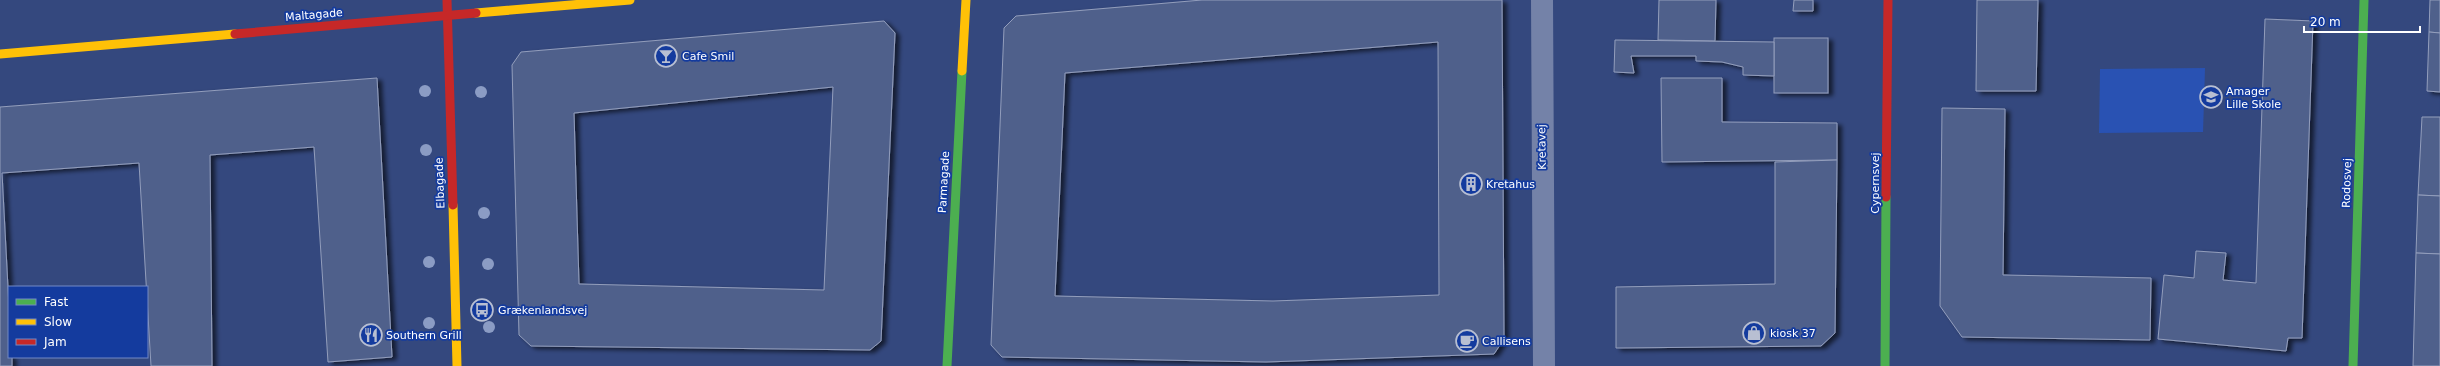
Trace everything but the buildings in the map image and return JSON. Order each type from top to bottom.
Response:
[{"type":"street","name":"Elbagade","points":[[447,0],[457,366]]},
{"type":"street","name":"Maltagade","points":[[0,54],[630,0]]},
{"type":"street","name":"Parmagade","points":[[947,366],[966,0]]},
{"type":"street","name":"Kretavej","points":[[1542,0],[1544,366]]},
{"type":"street","name":"Cypernsvej","points":[[1885,366],[1888,0]]},
{"type":"street","name":"Rodosvej","points":[[2353,366],[2364,0]]},
{"type":"shaded area","points":[[2205,68],[2203,132],[2099,133],[2100,69]]},
{"type":"traffic: fast","points":[[2353,366],[2364,0]]},
{"type":"traffic: fast","points":[[947,366],[962,71]]},
{"type":"traffic: fast","points":[[1885,366],[1886,197]]},
{"type":"traffic: slow","points":[[476,13],[630,0]]},
{"type":"traffic: slow","points":[[962,71],[966,0]]},
{"type":"traffic: slow","points":[[0,54],[235,34]]},
{"type":"traffic: slow","points":[[453,205],[457,366]]},
{"type":"traffic: jam","points":[[447,0],[453,205]]},
{"type":"traffic: jam","points":[[1886,197],[1888,0]]},
{"type":"traffic: jam","points":[[235,34],[476,13]]},
{"type":"place","name":"Cafe Smil","points":[[666,56]]},
{"type":"place","name":"Amager Lille Skole","points":[[2211,97]]},
{"type":"place","name":"Kretahus","points":[[1471,184]]},
{"type":"place","name":"Grækenlandsvej","points":[[482,310]]},
{"type":"place","name":"kiosk 37","points":[[1754,333]]},
{"type":"place","name":"Southern Grill","points":[[371,335]]},
{"type":"place","name":"Callisens","points":[[1467,341]]}]
